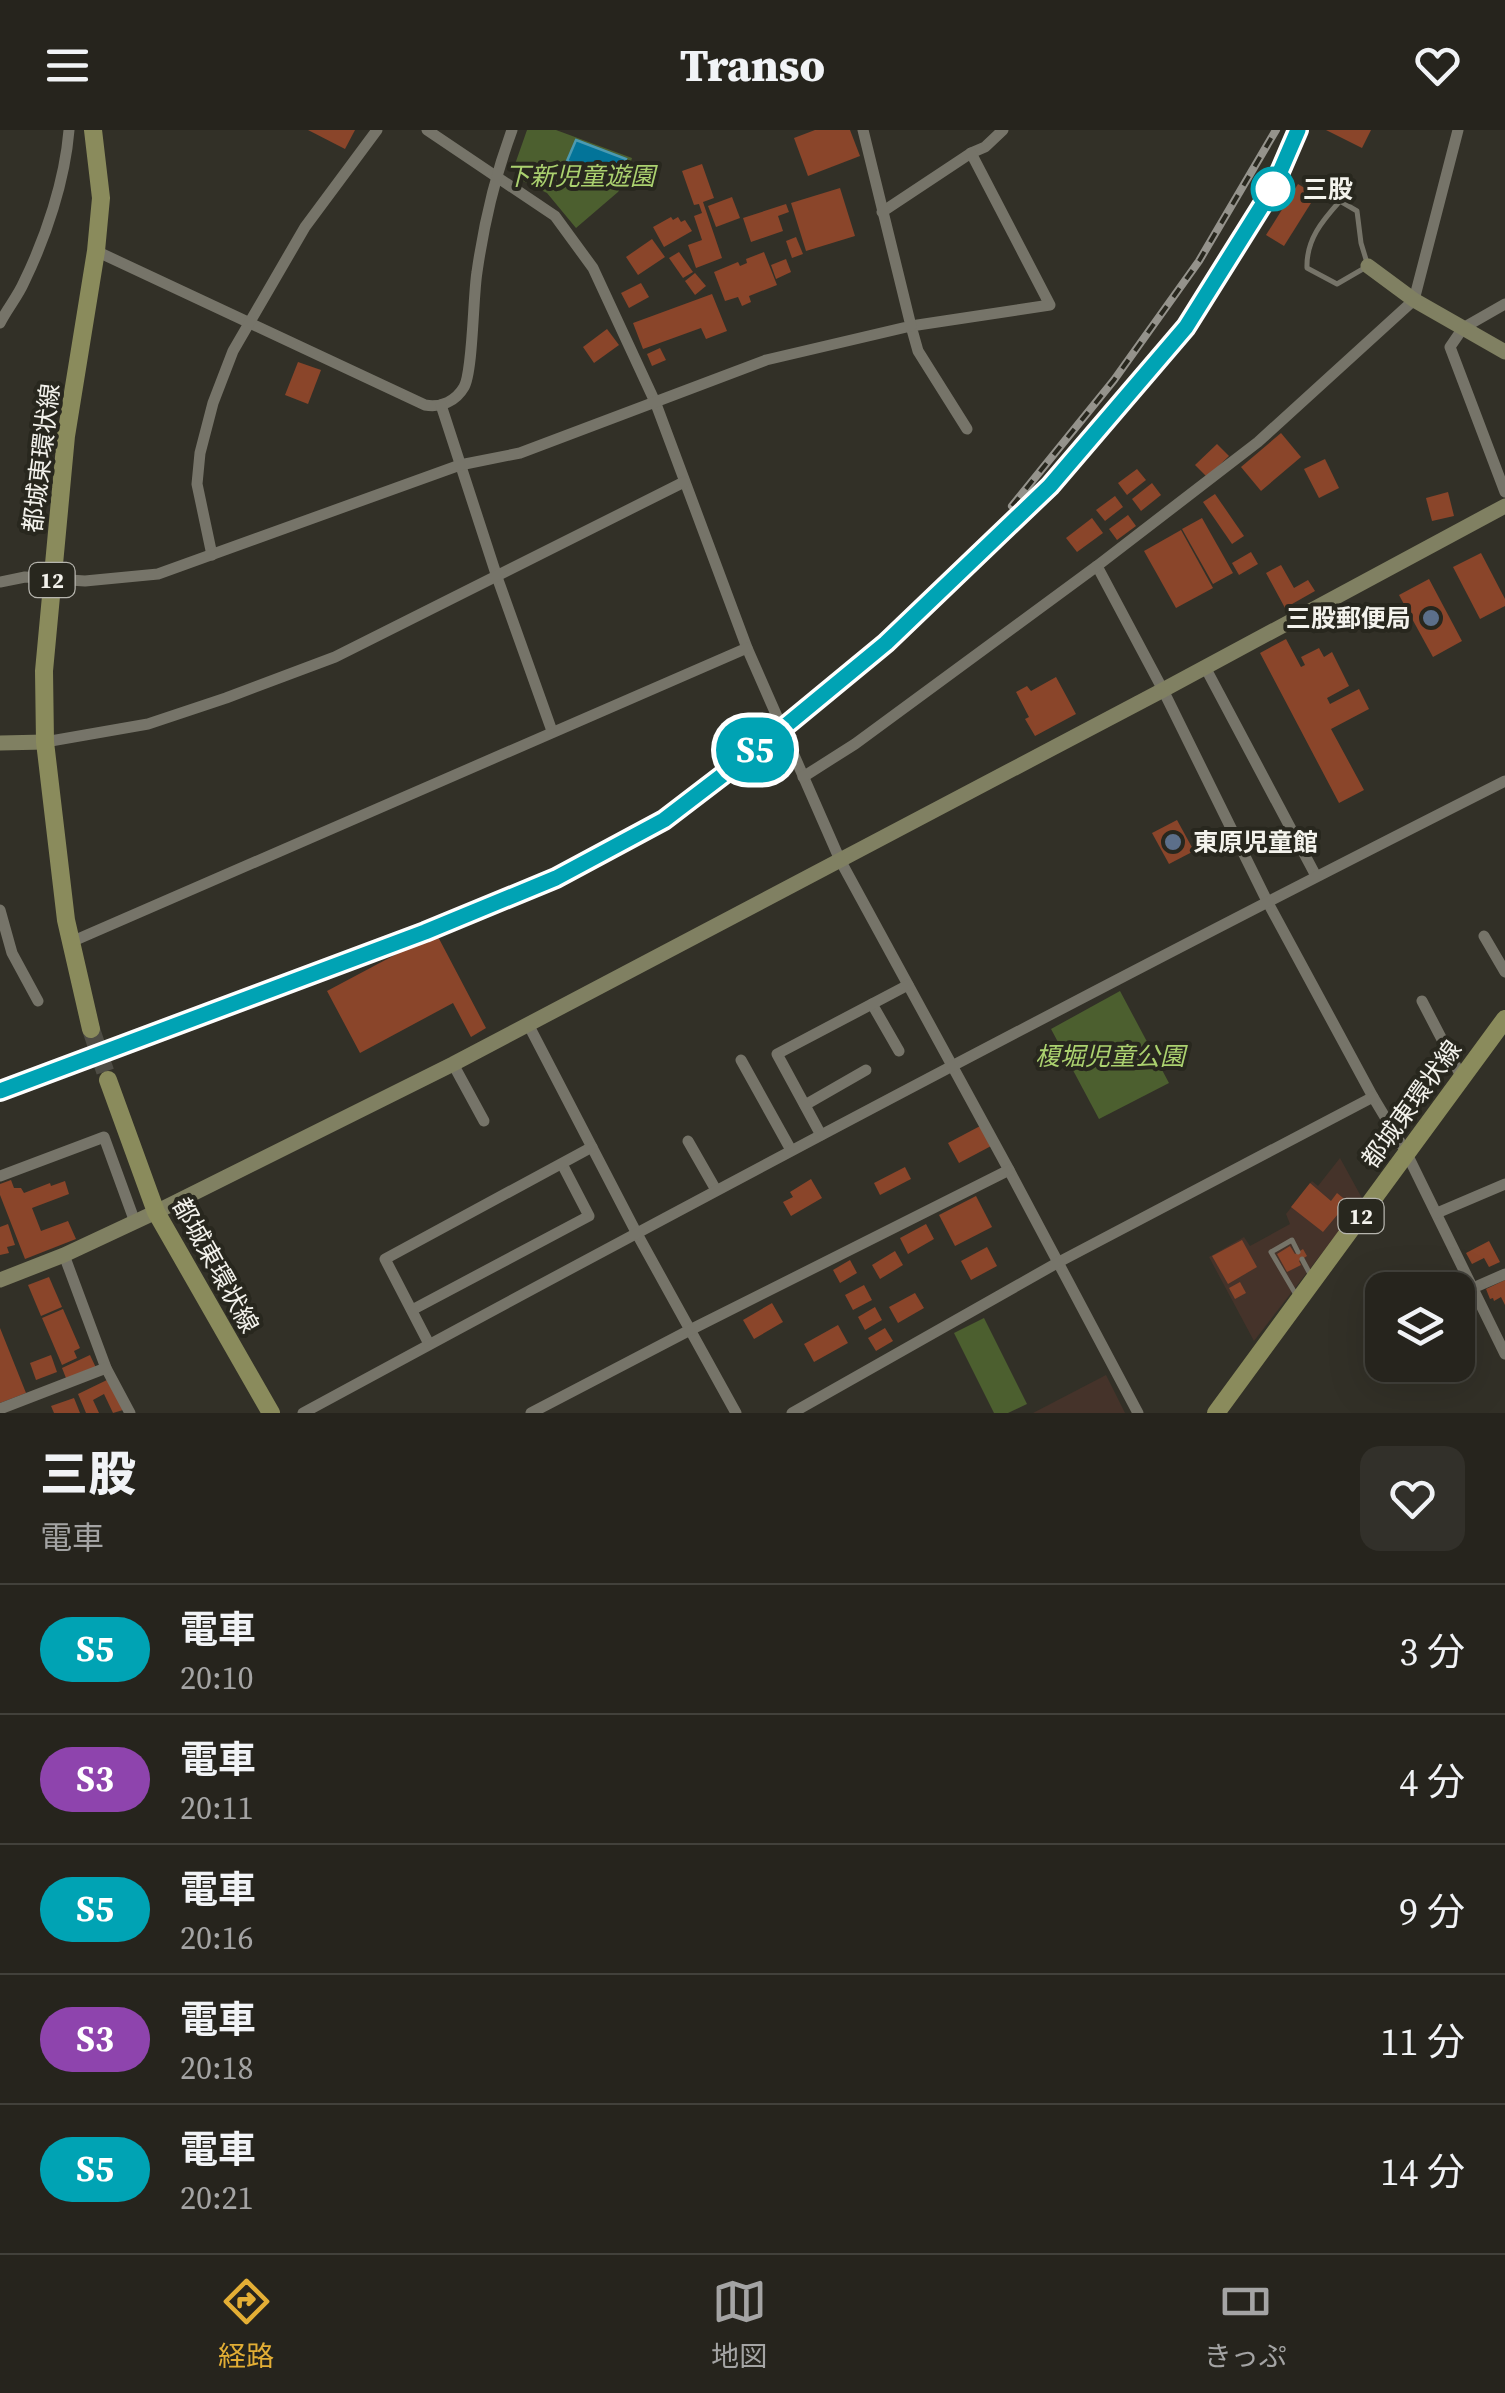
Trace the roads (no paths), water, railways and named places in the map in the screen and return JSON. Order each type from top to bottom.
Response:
[{"type":"main road","name":"都城東環状線","points":[[91,1030],[60,881],[45,742],[44,672],[66,436],[101,198],[93,130]]},
{"type":"main road","name":"都城東環状線","points":[[1216,1413],[1505,1019]]},
{"type":"main road","name":"都城東環状線","points":[[108,1080],[156,1212],[271,1413]]},
{"type":"street","points":[[2,316],[23,284],[48,224],[68,130]]},
{"type":"street","points":[[212,555],[197,484],[200,453],[213,403],[233,351],[306,228],[377,130]]},
{"type":"street","points":[[428,130],[555,216],[594,268],[656,404],[746,648],[840,860],[1138,1413]]},
{"type":"street","points":[[96,251],[426,405],[440,405],[454,398],[467,381],[477,271],[496,174],[512,130]]},
{"type":"street","points":[[863,130],[918,351],[967,429]]},
{"type":"street","points":[[882,212],[985,147],[1003,130]]},
{"type":"street","points":[[803,777],[855,744],[1097,566],[1258,442],[1414,300],[1458,130]]},
{"type":"street","points":[[0,582],[24,577],[85,580],[158,574],[460,465],[520,453],[766,360],[911,326],[1050,304],[971,153]]},
{"type":"street","points":[[1368,266],[1414,300],[1505,352]]},
{"type":"street","points":[[1505,304],[1462,328],[1450,347],[1505,492]]},
{"type":"street","points":[[440,405],[552,731]]},
{"type":"street","points":[[0,742],[45,742],[148,724],[335,658],[684,482]]},
{"type":"street","points":[[0,1280],[136,1222],[453,1064],[1505,506]]},
{"type":"street","points":[[1097,566],[1267,901],[1372,1097],[1406,1152],[1465,1272]]},
{"type":"street","points":[[70,942],[746,648]]},
{"type":"street","points":[[1206,667],[1316,876]]},
{"type":"street","points":[[303,1413],[791,1150],[1505,781]]},
{"type":"street","points":[[0,910],[6,955],[38,1001]]},
{"type":"street","points":[[1484,936],[1505,972]]},
{"type":"street","points":[[821,1135],[777,1054],[908,985]]},
{"type":"street","points":[[1422,1002],[1462,1078]]},
{"type":"street","points":[[872,1004],[899,1051]]},
{"type":"street","points":[[528,1024],[736,1413]]},
{"type":"street","points":[[741,1060],[791,1150]]},
{"type":"street","points":[[453,1064],[484,1120]]},
{"type":"street","points":[[805,1105],[866,1070]]},
{"type":"street","points":[[792,1413],[1058,1263],[1372,1097]]},
{"type":"street","points":[[0,1176],[104,1137],[136,1222]]},
{"type":"street","points":[[688,1141],[716,1190]]},
{"type":"street","points":[[430,1344],[385,1258],[592,1148]]},
{"type":"street","points":[[412,1310],[589,1216],[562,1164]]},
{"type":"street","points":[[531,1413],[1010,1170]]},
{"type":"street","points":[[1437,1212],[1505,1184]]},
{"type":"street","points":[[64,1255],[106,1368],[130,1413]]},
{"type":"street","points":[[1475,1287],[1505,1274]]},
{"type":"street","points":[[1475,1292],[1505,1354]]},
{"type":"street","points":[[0,1409],[106,1368]]},
{"type":"lane","points":[[1340,200],[1357,211],[1368,266],[1336,284],[1307,268],[1306,252],[1322,222],[1340,200]]},
{"type":"lane","points":[[1300,1300],[1271,1252],[1292,1240],[1315,1281]]},
{"type":"water","points":[[576,140],[626,159],[618,180],[567,161]]},
{"type":"tunnel","points":[[91,1029],[108,1080]]},
{"type":"railway","points":[[1012,506],[1114,380],[1199,261],[1276,130]]},
{"type":"railway","points":[[0,1091],[425,932],[555,878],[663,820],[886,643],[1051,486],[1185,327],[1273,189],[1298,130]]},
{"type":"train","name":"S5","points":[[0,1091],[425,932],[556,878],[664,820],[886,643],[1050,486],[1186,327],[1273,188],[1298,130]]},
{"type":"place","name":"三股","points":[[1273,189]]},
{"type":"place","name":"三股郵便局","points":[[1431,618]]},
{"type":"place","name":"東原児童館","points":[[1173,842]]},
{"type":"park label","name":"下新児童遊園","points":[[580,176]]},
{"type":"park label","name":"榎堀児童公園","points":[[1110,1056]]}]
